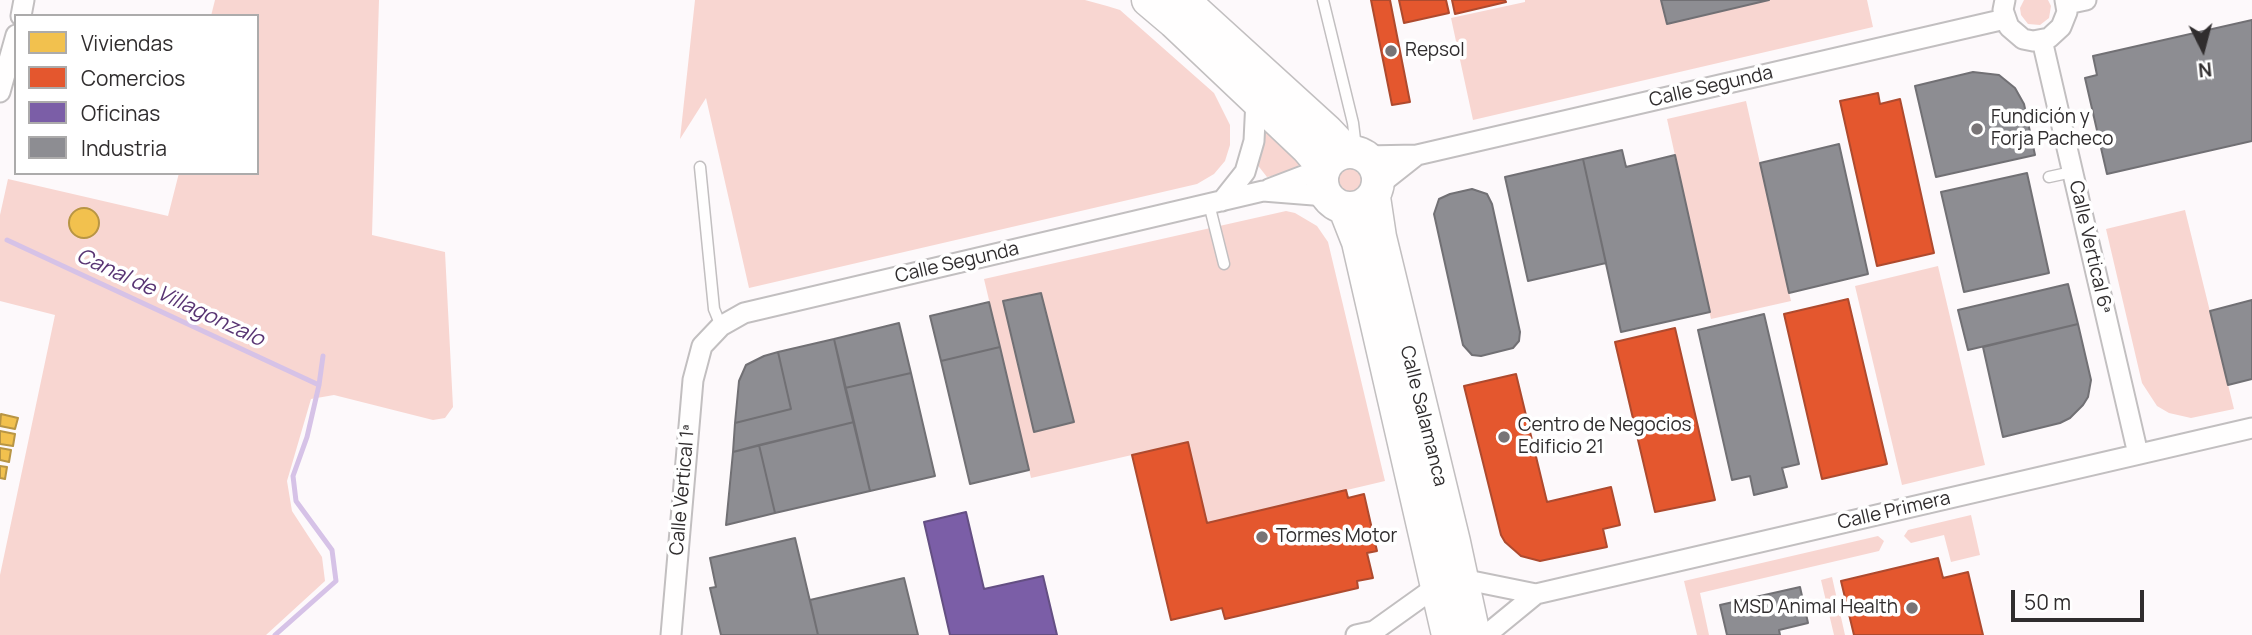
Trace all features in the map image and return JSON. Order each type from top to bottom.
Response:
[{"type":"main road","name":"Calle Salamanca","points":[[1148,0],[1307,148],[1344,172],[1376,168],[1380,237],[1450,582],[1448,635]]},
{"type":"main road","name":"Calle Salamanca","points":[[1183,0],[1327,131],[1344,172],[1358,242],[1450,582],[1474,635]]},
{"type":"main road","points":[[1344,172],[1362,207],[1376,191]]},
{"type":"street","points":[[2005,9],[2009,27],[2023,39],[2042,40],[2056,33],[2061,27],[2073,1]]},
{"type":"street","name":"Calle Segunda","points":[[702,346],[721,326],[744,313],[1417,155],[2005,9]]},
{"type":"street","name":"Calle Vertical 6ª","points":[[2042,40],[2138,454]]},
{"type":"street","points":[[0,92],[14,42]]},
{"type":"street","points":[[1216,203],[1245,172],[1254,141],[1255,100]]},
{"type":"street","name":"Calle Segunda","points":[[1376,191],[1417,155]]},
{"type":"street","name":"Calle Segunda","points":[[1263,191],[1344,172]]},
{"type":"street","name":"Calle Vertical 1ª","points":[[671,635],[693,380],[702,346]]},
{"type":"street","name":"Calle Primera","points":[[1450,582],[1536,594],[2252,428]]},
{"type":"street","points":[[1365,633],[1450,582]]},
{"type":"street","name":"Calle Primera","points":[[1486,635],[1536,594]]},
{"type":"street","points":[[1365,633],[1395,635]]},
{"type":"lane","points":[[1323,0],[1353,123],[1344,172]]},
{"type":"lane","points":[[700,167],[714,309],[721,326]]},
{"type":"lane","points":[[2049,177],[2073,172]]},
{"type":"lane","points":[[1216,203],[1224,264]]},
{"type":"shaded area","points":[[215,0],[379,0],[372,235],[445,252],[453,407],[445,418],[433,420],[334,395],[311,399],[287,481],[292,511],[322,557],[325,581],[266,635],[0,635],[0,575],[55,315],[0,301],[0,215],[8,179],[168,216],[178,175],[259,175],[259,14],[212,14]]},
{"type":"shaded area","points":[[695,0],[1085,0],[1120,10],[1214,93],[1230,125],[1230,145],[1225,161],[1214,174],[1197,184],[749,288],[706,98],[680,139]]},
{"type":"shaded area","points":[[1525,0],[1867,0],[1873,27],[1473,120],[1451,18]]},
{"type":"shaded area","points":[[2024,0],[2048,0],[2051,6],[2049,18],[2040,25],[2028,24],[2021,15],[2020,8]]},
{"type":"shaded area","points":[[1746,101],[1791,301],[1711,319],[1667,119]]},
{"type":"shaded area","points":[[1262,126],[1300,163],[1295,171],[1267,177],[1256,163]]},
{"type":"shaded area","points":[[1349,168],[1358,172],[1362,181],[1358,190],[1349,194],[1340,190],[1336,181],[1340,172]]},
{"type":"shaded area","points":[[2185,210],[2234,409],[2191,418],[2169,413],[2157,406],[2142,383],[2106,229]]},
{"type":"shaded area","points":[[1286,211],[1295,213],[1317,226],[1328,242],[1385,481],[1207,523],[1132,455],[1031,478],[984,279]]},
{"type":"shaded area","points":[[1938,266],[1985,465],[1902,485],[1855,286]]},
{"type":"shaded area","points":[[1971,515],[1980,555],[1951,562],[1944,535],[1911,543],[1904,536],[1908,530]]},
{"type":"shaded area","points":[[1878,536],[1884,541],[1879,551],[1700,593],[1709,635],[1697,635],[1684,581]]},
{"type":"shaded area","points":[[1832,577],[1845,635],[1834,635],[1821,580]]},
{"type":"building: Viviendas","points":[[84,208],[95,212],[99,223],[95,234],[84,238],[73,234],[69,223],[73,212]]},
{"type":"building: Viviendas","points":[[1,414],[18,418],[15,429],[0,426]]},
{"type":"building: Viviendas","points":[[0,431],[15,434],[13,446],[0,444]]},
{"type":"building: Viviendas","points":[[0,448],[11,450],[9,462],[0,460]]},
{"type":"building: Viviendas","points":[[0,466],[7,467],[5,479],[0,478]]},
{"type":"building: Comercios","name":"Repsol","points":[[1371,0],[1390,0],[1410,102],[1392,105]]},
{"type":"building: Comercios","points":[[1399,0],[1446,0],[1449,13],[1404,23]]},
{"type":"building: Comercios","points":[[1452,0],[1505,0],[1506,2],[1455,14]]},
{"type":"building: Comercios","points":[[1878,93],[1880,104],[1900,99],[1934,253],[1877,266],[1840,101]]},
{"type":"building: Comercios","points":[[1848,299],[1887,464],[1822,479],[1784,314]]},
{"type":"building: Comercios","points":[[1675,328],[1715,500],[1655,512],[1615,342]]},
{"type":"building: Comercios","name":"Centro de Negocios Edificio 21","points":[[1516,374],[1547,502],[1611,487],[1620,525],[1603,529],[1607,547],[1540,561],[1521,556],[1501,535],[1464,386]]},
{"type":"building: Comercios","name":"Tormes Motor","points":[[1188,442],[1207,523],[1346,490],[1348,498],[1364,494],[1377,551],[1367,553],[1373,578],[1357,581],[1358,588],[1225,619],[1222,608],[1171,620],[1132,455]]},
{"type":"building: Comercios","name":"MSD Animal Health","points":[[1938,558],[1943,578],[1968,572],[1983,635],[1854,635],[1841,581]]},
{"type":"building: Oficinas","points":[[966,512],[984,589],[1043,576],[1057,635],[950,635],[924,522]]},
{"type":"building: Industria","points":[[1661,0],[1769,0],[1667,24]]},
{"type":"building: Industria","points":[[2252,20],[2252,141],[2107,174],[2085,78],[2097,75],[2093,56]]},
{"type":"building: Industria","name":"Fundición y Forja Pacheco","points":[[1973,72],[1999,75],[2015,88],[2024,104],[2035,155],[1936,177],[1915,86]]},
{"type":"building: Industria","points":[[1839,144],[1868,274],[1789,293],[1760,163]]},
{"type":"building: Industria","points":[[1622,150],[1626,167],[1675,155],[1710,312],[1621,332],[1583,159]]},
{"type":"building: Industria","points":[[1583,159],[1606,263],[1528,281],[1505,177]]},
{"type":"building: Industria","points":[[2027,173],[2049,273],[1964,292],[1941,192]]},
{"type":"building: Industria","points":[[1472,189],[1487,194],[1492,204],[1520,332],[1519,341],[1513,348],[1481,356],[1472,355],[1463,345],[1434,214],[1439,199]]},
{"type":"building: Industria","points":[[2068,284],[2078,324],[1968,350],[1958,310]]},
{"type":"building: Industria","points":[[1041,293],[1074,422],[1034,432],[1003,301]]},
{"type":"building: Industria","points":[[2252,300],[2252,379],[2228,385],[2210,311]]},
{"type":"building: Industria","points":[[989,302],[1000,347],[941,361],[930,316]]},
{"type":"building: Industria","points":[[1764,314],[1799,464],[1782,468],[1787,487],[1754,495],[1750,476],[1732,480],[1698,330]]},
{"type":"building: Industria","points":[[899,323],[911,373],[845,388],[834,339]]},
{"type":"building: Industria","points":[[2078,324],[2091,380],[2088,397],[2083,405],[2070,418],[2060,423],[2003,437],[1983,347]]},
{"type":"building: Industria","points":[[834,339],[854,422],[733,452],[735,423],[791,409],[778,352]]},
{"type":"building: Industria","points":[[1000,347],[1029,470],[970,484],[941,361]]},
{"type":"building: Industria","points":[[778,352],[791,409],[735,423],[739,381],[746,365]]},
{"type":"building: Industria","points":[[911,373],[935,476],[870,491],[845,388]]},
{"type":"building: Industria","points":[[854,422],[870,491],[775,513],[759,445]]},
{"type":"building: Industria","points":[[759,445],[775,513],[726,525],[733,452]]},
{"type":"building: Industria","points":[[795,538],[818,635],[721,635],[710,588],[716,587],[710,558]]},
{"type":"building: Industria","points":[[904,578],[918,635],[818,635],[810,600]]},
{"type":"building: Industria","name":"MSD Animal Health","points":[[1800,587],[1808,623],[1779,630],[1780,635],[1727,635],[1720,605]]},
{"type":"waterway","name":"Canal de Villagonzalo","points":[[7,240],[319,385]]},
{"type":"waterway","points":[[275,635],[336,581],[332,550],[296,501],[293,476],[307,437],[323,356]]},
{"type":"place","name":"Repsol","points":[[1391,51]]},
{"type":"place","name":"Fundición y Forja Pacheco","points":[[1977,129]]},
{"type":"place","name":"Centro de Negocios Edificio 21","points":[[1504,437]]},
{"type":"place","name":"Tormes Motor","points":[[1262,537]]},
{"type":"place","name":"MSD Animal Health","points":[[1912,608]]}]
